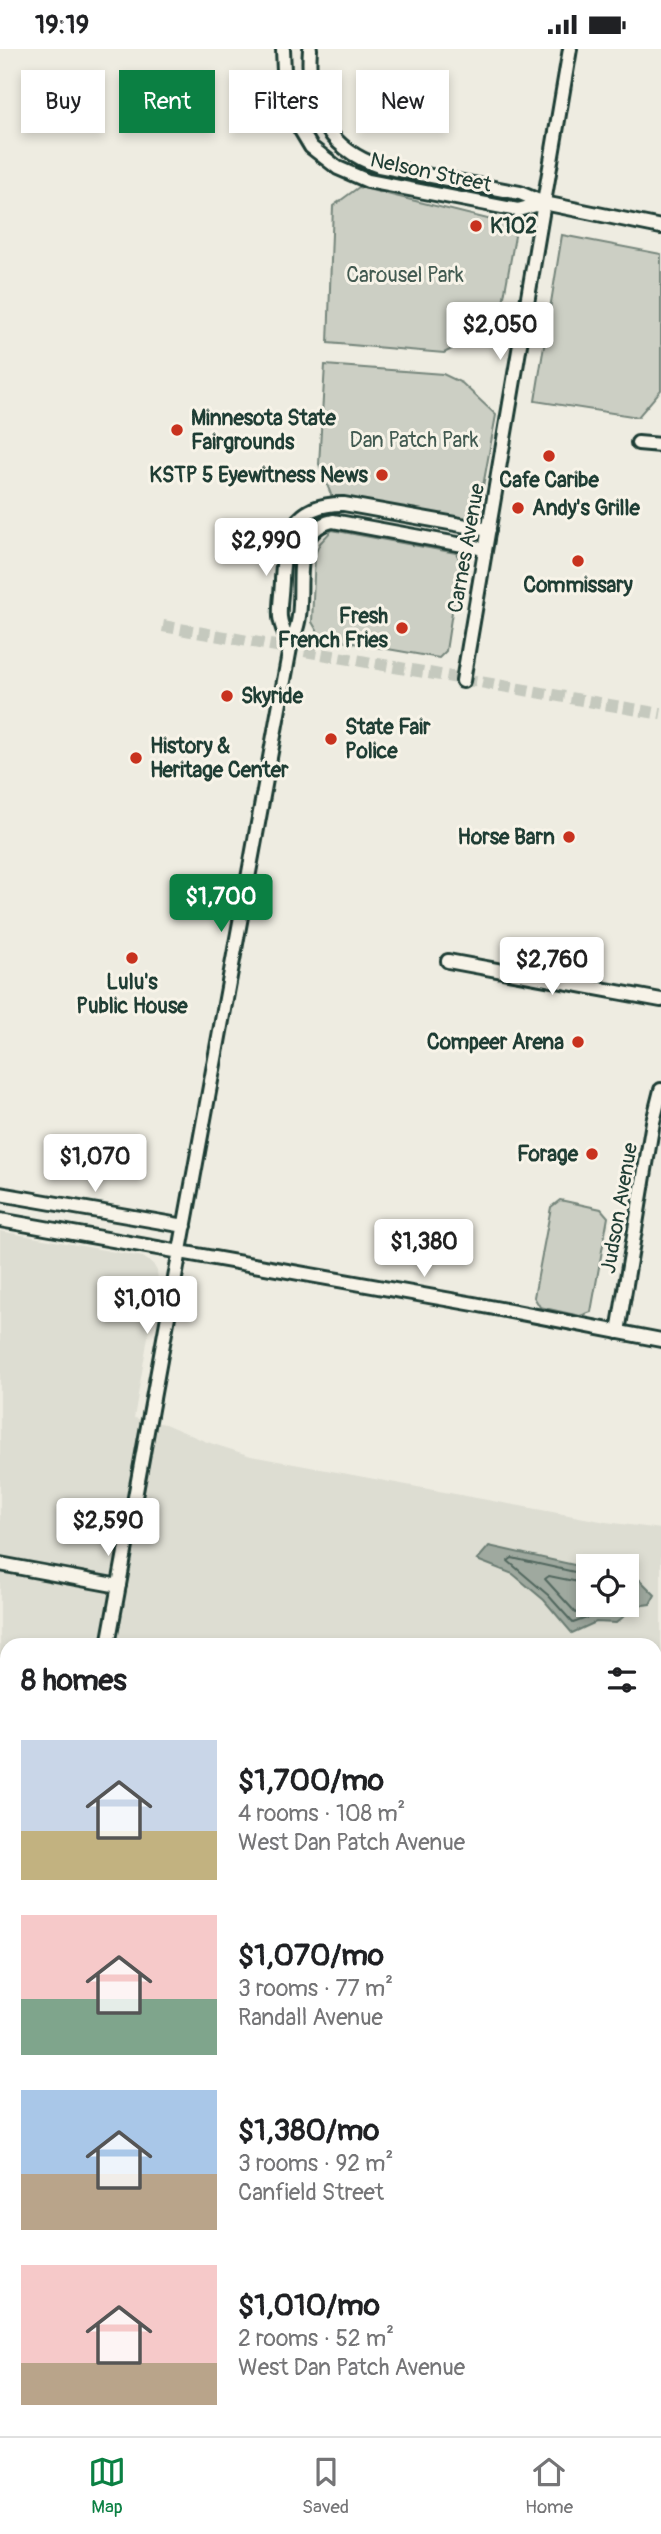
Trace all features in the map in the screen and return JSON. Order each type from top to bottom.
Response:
[{"type":"street","name":"Nelson Street","points":[[283,49],[285,94],[293,117],[311,147],[338,168],[354,176],[518,210],[544,203]]},
{"type":"street","name":"Nelson Street","points":[[310,49],[312,91],[324,125],[345,149],[361,160],[379,166],[520,193],[544,203],[661,227]]},
{"type":"street","name":"Carnes Avenue","points":[[463,681],[570,49]]},
{"type":"street","points":[[638,443],[661,445]]},
{"type":"street","points":[[290,648],[280,617],[284,555],[289,534],[300,518],[321,506],[344,504],[489,530]]},
{"type":"street","points":[[109,1638],[290,648],[299,618],[303,548],[311,532],[325,523],[342,521],[485,549]]},
{"type":"street","points":[[448,961],[661,1000]]},
{"type":"street","name":"Judson Avenue","points":[[618,1332],[653,1122],[661,1090]]},
{"type":"street","points":[[0,1194],[185,1226]]},
{"type":"street","points":[[0,1220],[661,1340]]},
{"type":"street","points":[[0,1564],[119,1586]]},
{"type":"shaded area","points":[[0,1231],[143,1257],[153,1264],[158,1279],[134,1418],[165,1424],[207,1442],[251,1456],[606,1522],[661,1529],[661,1638],[0,1638]]},
{"type":"green space","name":"Carousel Park","points":[[359,187],[508,224],[515,236],[502,308],[491,325],[444,353],[328,343],[333,206]]},
{"type":"green space","points":[[562,235],[661,254],[661,390],[638,417],[535,401]]},
{"type":"green space","name":"Dan Patch Park","points":[[325,365],[443,374],[462,383],[496,415],[479,508],[473,516],[463,519],[332,497],[319,464]]},
{"type":"green space","points":[[332,530],[456,553],[460,560],[446,651],[439,658],[325,638],[319,634],[312,622],[315,554],[320,543]]},
{"type":"green space","points":[[560,1200],[601,1209],[608,1217],[591,1312],[580,1316],[540,1307],[534,1297],[551,1207]]},
{"type":"water","points":[[489,1546],[576,1565],[576,1617],[623,1617],[616,1623],[596,1622],[572,1633],[544,1600],[513,1574],[477,1560]]},
{"type":"water","points":[[639,1580],[655,1595],[650,1604],[639,1606]]},
{"type":"tunnel","points":[[163,626],[661,714]]},
{"type":"place","name":"K102","points":[[476,226]]},
{"type":"place","name":"Minnesota State Fairgrounds","points":[[177,430]]},
{"type":"place","name":"Cafe Caribe","points":[[549,456]]},
{"type":"place","name":"KSTP 5 Eyewitness News","points":[[382,475]]},
{"type":"place","name":"Andy's Grille","points":[[518,508]]},
{"type":"place","name":"Commissary","points":[[578,561]]},
{"type":"place","name":"Fresh French Fries","points":[[402,628]]},
{"type":"place","name":"Skyride","points":[[227,696]]},
{"type":"place","name":"State Fair Police","points":[[331,739]]},
{"type":"place","name":"History & Heritage Center","points":[[136,758]]},
{"type":"place","name":"Horse Barn","points":[[569,837]]},
{"type":"place","name":"Lulu's Public House","points":[[132,958]]},
{"type":"place","name":"Compeer Arena","points":[[578,1042]]},
{"type":"place","name":"Forage","points":[[592,1154]]}]
